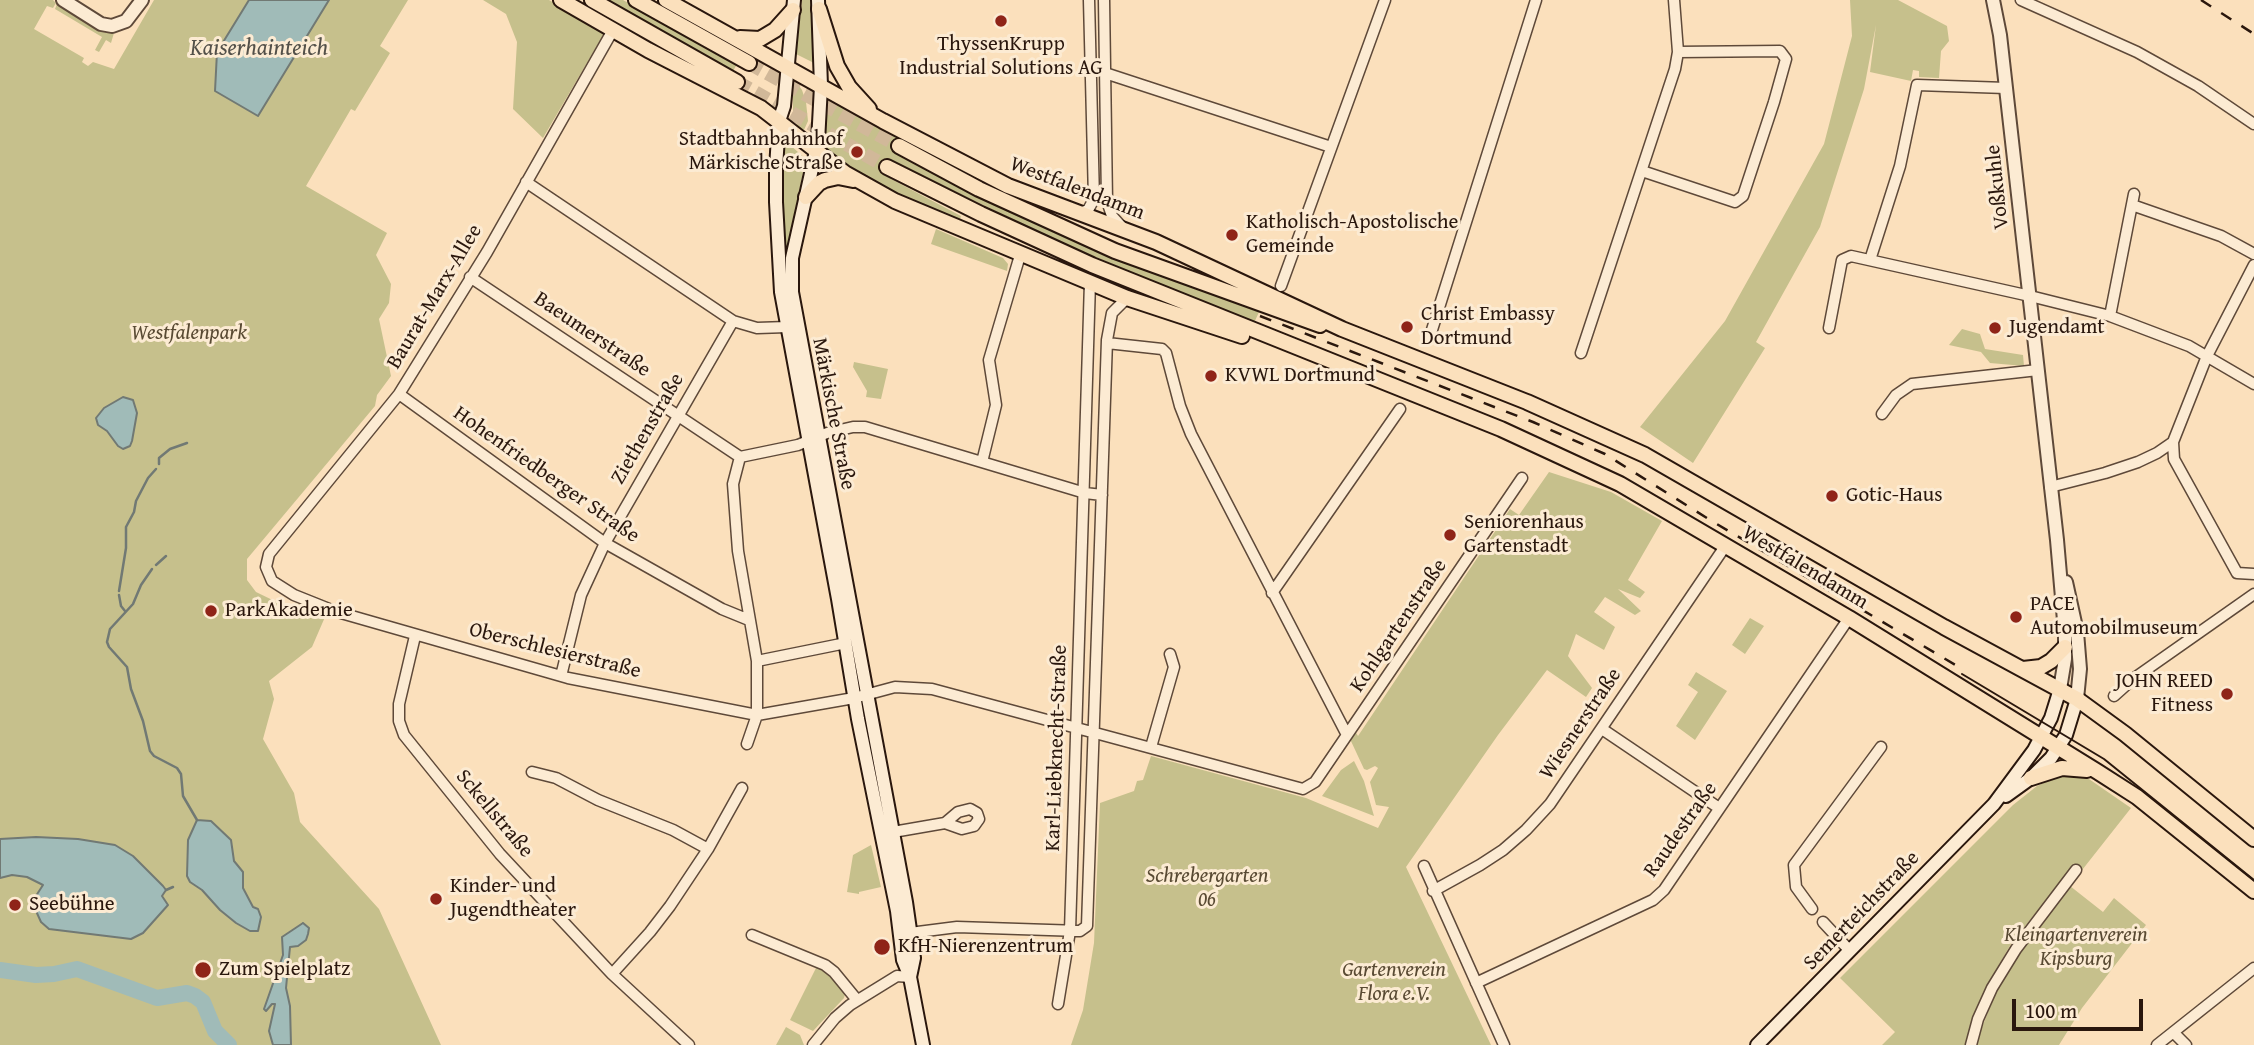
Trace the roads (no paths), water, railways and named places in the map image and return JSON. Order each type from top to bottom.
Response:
[{"type":"main road","points":[[63,0],[101,24],[121,24],[142,0]]},
{"type":"main road","name":"Westfalendamm","points":[[561,0],[677,66],[741,97],[779,121],[815,151],[858,181],[917,211],[1127,298],[1277,348],[1297,348]]},
{"type":"main road","points":[[593,0],[737,82]]},
{"type":"main road","points":[[636,0],[749,63]]},
{"type":"main road","name":"Westfalendamm","points":[[666,0],[883,121],[1008,186],[1125,230],[1342,329],[1527,402],[1645,455],[1944,627],[2077,699],[2125,734],[2254,839]]},
{"type":"main road","name":"Voßkuhle","points":[[1993,0],[2000,35],[2057,540],[2065,647],[2060,689]]},
{"type":"main road","points":[[819,4],[831,49],[845,80],[866,106],[883,121]]},
{"type":"main road","name":"Märkische Straße","points":[[819,4],[821,86],[818,142],[792,258],[792,292],[812,439],[854,698],[895,900],[903,960],[910,977],[923,1045]]},
{"type":"main road","points":[[722,31],[742,39],[761,39],[775,30],[793,5]]},
{"type":"main road","name":"Märkische Straße","points":[[793,5],[783,106],[779,121],[775,202],[782,292],[787,327],[868,693],[914,958],[910,977]]},
{"type":"main road","name":"Westfalendamm","points":[[899,146],[979,189],[1115,251],[1300,319],[1342,329]]},
{"type":"main road","name":"Westfalendamm","points":[[887,167],[1080,259],[1501,429],[1620,484],[1849,618],[2137,797],[2254,891]]},
{"type":"main road","points":[[806,197],[819,183],[832,177],[858,181]]},
{"type":"main road","name":"Voßkuhle","points":[[2057,540],[2077,632],[2080,668],[2077,699]]},
{"type":"main road","points":[[2023,668],[2041,667],[2065,647]]},
{"type":"main road","name":"Semerteichstraße","points":[[1757,1045],[1994,804],[2015,778],[2041,737],[2051,718],[2060,689]]},
{"type":"main road","name":"Semerteichstraße","points":[[1994,804],[2049,762],[2067,731],[2077,699]]},
{"type":"main road","points":[[2031,778],[2071,767],[2098,772]]},
{"type":"street","points":[[1079,214],[1088,210],[1094,199],[1089,0]]},
{"type":"street","points":[[1104,0],[1107,201],[1112,216],[1125,230]]},
{"type":"street","points":[[1281,286],[1385,0]]},
{"type":"street","points":[[1431,332],[1536,0]]},
{"type":"street","points":[[1581,353],[1675,69],[1678,52],[1674,0]]},
{"type":"street","points":[[2021,0],[2137,52],[2198,86],[2254,124]]},
{"type":"street","name":"Baurat-Marx-Allee","points":[[266,567],[269,554],[399,394],[613,30]]},
{"type":"street","points":[[1642,171],[1735,202],[1743,196],[1786,59],[1780,51],[1751,49],[1678,52]]},
{"type":"street","points":[[1105,73],[1331,147]]},
{"type":"street","points":[[1870,260],[1900,166],[1917,85],[2006,88]]},
{"type":"street","points":[[526,182],[733,321],[757,328],[787,327]]},
{"type":"street","points":[[2110,316],[2134,194]]},
{"type":"street","points":[[2132,205],[2221,236],[2254,254]]},
{"type":"street","points":[[982,462],[996,405],[989,359],[1021,252]]},
{"type":"street","points":[[1829,328],[1842,260],[1848,256],[2110,316],[2189,346],[2254,384]]},
{"type":"street","points":[[2254,265],[2207,356],[2173,442],[2174,459],[2236,573],[2254,574]]},
{"type":"street","name":"Baeumerstraße","points":[[470,277],[740,457]]},
{"type":"street","name":"Karl-Liebknecht-Straße","points":[[1058,1004],[1070,931],[1090,282]]},
{"type":"street","name":"Karl-Liebknecht-Straße","points":[[1070,931],[1086,929],[1087,926],[1107,342],[1112,313],[1127,298]]},
{"type":"street","name":"Ziethenstraße","points":[[561,676],[581,594],[605,543],[733,321]]},
{"type":"street","points":[[1089,339],[1161,349],[1166,353],[1180,406],[1209,469],[1347,735]]},
{"type":"street","points":[[1882,414],[1896,395],[1912,384],[2038,370]]},
{"type":"street","name":"Hohenfriedberger Straße","points":[[399,394],[605,543],[722,609],[749,620]]},
{"type":"street","points":[[1272,593],[1400,409]]},
{"type":"street","points":[[747,744],[757,715],[757,661],[738,551],[733,484],[740,457],[798,445],[853,427],[865,428],[1085,493],[1102,495]]},
{"type":"street","points":[[2050,487],[2138,462],[2173,442]]},
{"type":"street","name":"Kohlgartenstraße","points":[[1303,789],[1315,782],[1521,478]]},
{"type":"street","name":"Wiesnerstraße","points":[[1433,891],[1480,865],[1527,830],[1550,804],[1726,545]]},
{"type":"street","name":"Oberschlesierstraße","points":[[266,567],[272,581],[294,595],[334,611],[561,676],[757,715],[854,698],[895,687],[932,689],[1303,789]]},
{"type":"street","points":[[2114,696],[2133,679],[2254,594]]},
{"type":"street","name":"Raudestraße","points":[[1476,983],[1653,900],[1664,890],[1849,618]]},
{"type":"street","name":"Sckellstraße","points":[[415,636],[399,704],[399,721],[404,735],[500,854],[612,974],[689,1045]]},
{"type":"street","points":[[757,661],[846,643]]},
{"type":"street","points":[[1151,747],[1174,667],[1170,654]]},
{"type":"street","points":[[1602,729],[1719,808]]},
{"type":"street","points":[[1812,909],[1796,887],[1794,865],[1881,747]]},
{"type":"street","points":[[532,772],[556,778],[598,800],[673,830],[708,849]]},
{"type":"street","points":[[612,974],[650,932],[708,849],[742,788]]},
{"type":"street","points":[[893,832],[945,823]]},
{"type":"street","points":[[1424,866],[1504,1045]]},
{"type":"street","points":[[1971,1045],[1978,1019],[1992,988],[2016,949],[2076,870]]},
{"type":"street","points":[[1823,922],[1850,951]]},
{"type":"street","points":[[910,933],[957,927],[1070,931]]},
{"type":"street","points":[[751,935],[825,965],[857,1000]]},
{"type":"street","points":[[2157,1045],[2254,968]]},
{"type":"street","points":[[813,1045],[835,1018],[857,1000],[897,975],[910,977]]},
{"type":"street","points":[[2170,1045],[2174,1033]]},
{"type":"street","points":[[2174,1033],[2186,1045]]},
{"type":"water","name":"Kaiserhainteich","points":[[249,0],[329,0],[258,116],[215,91],[217,52]]},
{"type":"water","points":[[123,397],[133,400],[137,413],[132,441],[130,446],[123,449],[98,425],[96,418],[104,408]]},
{"type":"water","points":[[197,820],[211,821],[231,840],[234,861],[243,872],[243,888],[261,917],[258,931],[250,931],[236,923],[190,882],[187,876],[188,840]]},
{"type":"water","points":[[0,839],[78,839],[115,845],[133,856],[163,886],[166,890],[162,896],[168,905],[143,933],[131,939],[49,929],[41,922],[32,902],[43,885],[27,877],[12,875],[0,878]]},
{"type":"water","points":[[303,923],[309,928],[306,940],[298,946],[290,947],[286,988],[290,1006],[291,1045],[273,1045],[269,1031],[275,1004],[266,1011],[264,1009],[283,955],[282,937]]},
{"type":"waterway","points":[[159,464],[159,458],[170,449],[187,443]]},
{"type":"waterway","points":[[119,591],[126,548],[126,527],[136,501],[156,469]]},
{"type":"waterway","points":[[156,565],[166,556]]},
{"type":"waterway","points":[[152,569],[133,604],[110,629],[107,642],[127,667],[150,751],[177,768],[181,774],[183,796],[197,820]]},
{"type":"waterway","points":[[119,595],[125,611]]},
{"type":"waterway","points":[[166,890],[173,887]]},
{"type":"waterway","points":[[0,970],[36,975],[77,969],[157,998],[187,993],[203,1002],[215,1031],[229,1045]]},
{"type":"tunnel","points":[[749,63],[899,146]]},
{"type":"tunnel","points":[[737,82],[887,167]]},
{"type":"tram line","points":[[1962,674],[2104,759],[2254,880]]},
{"type":"railway","points":[[2201,0],[2254,34]]},
{"type":"railway","points":[[1260,316],[1533,422],[1605,454],[1710,520],[1964,670]]},
{"type":"place","name":"ThyssenKrupp Industrial Solutions AG","points":[[1001,21]]},
{"type":"place","name":"Stadtbahnbahnhof Märkische Straße","points":[[857,152]]},
{"type":"place","name":"Katholisch-Apostolische Gemeinde","points":[[1232,235]]},
{"type":"place","name":"Christ Embassy Dortmund","points":[[1407,327]]},
{"type":"place","name":"Jugendamt","points":[[1995,328]]},
{"type":"place","name":"KVWL Dortmund","points":[[1211,376]]},
{"type":"place","name":"Gotic-Haus","points":[[1832,496]]},
{"type":"place","name":"Seniorenhaus Gartenstadt","points":[[1450,535]]},
{"type":"place","name":"ParkAkademie","points":[[211,611]]},
{"type":"place","name":"PACE Automobilmuseum","points":[[2016,617]]},
{"type":"place","name":"JOHN REED Fitness","points":[[2227,694]]},
{"type":"place","name":"Kinder- und Jugendtheater","points":[[436,899]]},
{"type":"place","name":"Seebühne","points":[[15,905]]},
{"type":"place","name":"KfH-Nierenzentrum","points":[[882,947]]},
{"type":"place","name":"Zum Spielplatz","points":[[203,970]]},
{"type":"park label","name":"Westfalenpark","points":[[189,334]]},
{"type":"park label","name":"Schrebergarten 06","points":[[1207,889]]},
{"type":"park label","name":"Kleingartenverein Kipsburg","points":[[2076,948]]},
{"type":"park label","name":"Gartenverein Flora e.V.","points":[[1394,983]]}]
